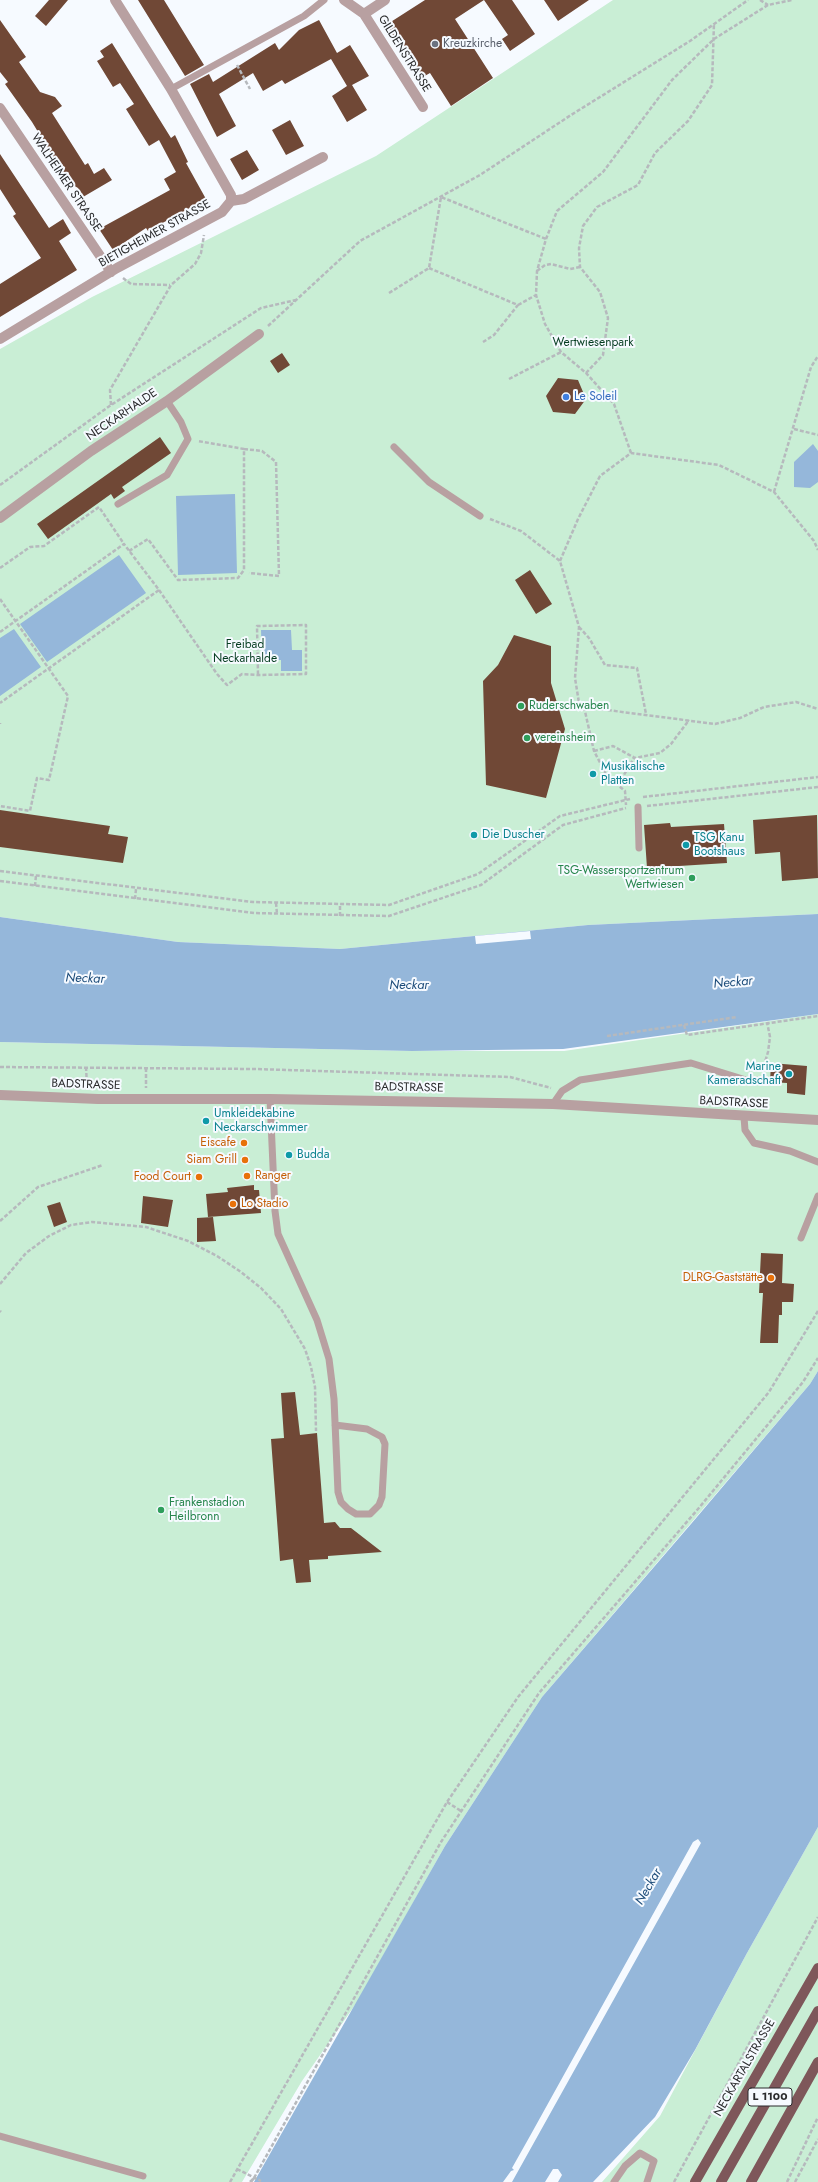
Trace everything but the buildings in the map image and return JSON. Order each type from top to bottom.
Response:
[{"type":"main road","name":"NECKARTALSTRASSE","points":[[695,2182],[818,1968]]},
{"type":"main road","name":"L 1100","points":[[721,2182],[818,2011]]},
{"type":"main road","name":"L 1100","points":[[752,2182],[818,2062]]},
{"type":"street","points":[[115,0],[171,89],[232,195],[231,201]]},
{"type":"street","name":"GILDENSTRASSE","points":[[344,0],[364,14],[423,108]]},
{"type":"street","points":[[364,14],[385,0]]},
{"type":"street","name":"WALHEIMER STRASSE","points":[[0,108],[114,270]]},
{"type":"street","name":"BIETIGHEIMER STRASSE","points":[[0,339],[114,270],[203,223],[227,208],[231,201],[237,202],[244,199],[323,157]]},
{"type":"street","name":"NECKARHALDE","points":[[0,518],[91,451],[167,401],[259,334]]},
{"type":"street","name":"BADSTRASSE","points":[[0,1095],[146,1099],[270,1099],[552,1104],[744,1117],[818,1120]]},
{"type":"lane","points":[[171,89],[304,16],[324,0]]},
{"type":"lane","points":[[118,504],[167,475],[188,439],[181,422],[167,401]]},
{"type":"lane","points":[[394,447],[429,482],[480,516]]},
{"type":"lane","points":[[638,807],[639,848]]},
{"type":"lane","points":[[552,1104],[562,1091],[580,1080],[691,1063],[746,1080],[756,1080]]},
{"type":"lane","points":[[270,1099],[275,1211],[278,1234],[306,1292],[324,1342],[334,1399],[335,1462],[338,1492],[341,1502],[356,1514],[370,1514],[379,1504],[382,1497],[385,1444],[382,1437],[367,1429],[335,1425]]},
{"type":"lane","points":[[744,1117],[745,1130],[754,1143],[790,1150],[818,1162]]},
{"type":"lane","points":[[801,1238],[818,1196]]},
{"type":"lane","points":[[0,2136],[143,2176]]},
{"type":"lane","points":[[614,2182],[625,2166],[640,2153],[654,2161],[647,2182]]},
{"type":"path","points":[[259,334],[360,241],[480,176],[571,115],[690,42],[714,23],[748,0]]},
{"type":"path","points":[[760,0],[768,5]]},
{"type":"path","points":[[631,452],[614,404],[586,373],[561,352],[545,324],[536,295],[537,271],[546,238],[557,211],[603,172],[672,80],[714,39],[768,5],[792,0]]},
{"type":"path","points":[[586,373],[603,355],[608,318],[600,292],[580,267],[579,248],[583,226],[597,207],[638,185],[654,153],[688,122],[712,85],[714,23]]},
{"type":"path","points":[[232,56],[250,89]]},
{"type":"path","points":[[441,197],[546,238]]},
{"type":"path","points":[[389,293],[430,268],[441,197]]},
{"type":"path","points":[[111,405],[110,390],[170,285],[195,264],[201,253],[204,238],[203,223]]},
{"type":"path","points":[[537,271],[545,265],[551,264],[570,269],[580,267]]},
{"type":"path","points":[[430,268],[518,305]]},
{"type":"path","points":[[114,270],[123,279],[131,284],[170,285]]},
{"type":"path","points":[[483,342],[494,335],[518,305],[536,295]]},
{"type":"path","points":[[0,485],[111,405],[261,308],[296,300]]},
{"type":"path","points":[[509,379],[561,352]]},
{"type":"path","points":[[774,492],[812,367],[818,356]]},
{"type":"path","points":[[794,429],[818,435]]},
{"type":"path","points":[[188,439],[244,450],[262,451],[276,462],[279,576],[249,574]]},
{"type":"path","points":[[129,551],[148,539],[178,580],[238,578],[244,570],[244,450]]},
{"type":"path","points":[[560,561],[578,519],[600,476],[631,452],[719,465],[774,492],[814,541],[818,550]]},
{"type":"path","points":[[0,568],[30,547],[44,546],[99,507],[217,674],[227,685],[242,674],[258,675],[306,674],[306,625],[258,626],[258,675]]},
{"type":"path","points":[[480,516],[521,531],[560,561],[579,627],[575,678],[580,703],[584,707],[594,751],[607,776],[625,791],[627,808]]},
{"type":"path","points":[[0,632],[124,544]]},
{"type":"path","points":[[0,703],[159,590]]},
{"type":"path","points":[[0,599],[68,696],[49,780],[37,778],[30,811],[0,806]]},
{"type":"path","points":[[579,627],[589,638],[605,665],[637,668],[646,714]]},
{"type":"path","points":[[584,707],[715,724],[740,718],[764,707],[796,702],[818,709]]},
{"type":"path","points":[[594,751],[613,746],[635,758],[660,753],[671,744],[689,720]]},
{"type":"path","points":[[618,785],[635,758]]},
{"type":"path","points":[[641,797],[818,776]]},
{"type":"path","points":[[0,881],[254,913],[389,916],[481,885],[563,825],[627,808],[818,787]]},
{"type":"path","points":[[0,871],[136,889],[254,902],[389,905],[478,874],[560,816],[633,798]]},
{"type":"path","points":[[35,886],[36,876]]},
{"type":"path","points":[[135,899],[136,889]]},
{"type":"path","points":[[276,902],[277,914]]},
{"type":"path","points":[[340,904],[340,916]]},
{"type":"path","points":[[684,1025],[687,1035],[767,1022],[818,1016]]},
{"type":"path","points":[[607,1036],[737,1017]]},
{"type":"path","points":[[756,1080],[764,1070],[768,1052],[770,1037],[767,1022]]},
{"type":"path","points":[[86,1066],[88,1098]]},
{"type":"path","points":[[0,1067],[86,1066],[256,1069],[510,1077],[562,1091]]},
{"type":"path","points":[[146,1068],[146,1099]]},
{"type":"path","points":[[0,1221],[38,1187],[103,1165]]},
{"type":"path","points":[[0,1284],[26,1253],[49,1236],[71,1225],[92,1222],[138,1226],[166,1232],[188,1241],[217,1256],[241,1272],[262,1288],[281,1309],[305,1349],[311,1367],[315,1387],[316,1431]]},
{"type":"path","points":[[230,2182],[447,1802],[518,1697],[769,1392],[818,1311]]},
{"type":"path","points":[[251,2182],[441,1842],[539,1693],[698,1508],[803,1382],[818,1358]]},
{"type":"path","points":[[447,1802],[462,1812]]},
{"type":"path","points":[[674,2182],[818,1918]]},
{"type":"path","points":[[787,2182],[818,2117]]},
{"type":"path","points":[[796,2182],[818,2139]]},
{"type":"path","points":[[237,2169],[261,2181]]},
{"type":"green space","points":[[613,0],[818,0],[818,914],[588,925],[340,949],[178,942],[0,917],[0,349],[92,297],[376,156]]},
{"type":"green space","points":[[818,1014],[818,1371],[810,1384],[542,1697],[445,1846],[357,2002],[302,2081],[242,2182],[0,2182],[0,1042],[412,1051],[564,1051]]},
{"type":"green space","points":[[818,1827],[818,2182],[602,2182],[660,2116],[747,1953]]},
{"type":"water","points":[[813,444],[818,451],[818,482],[810,488],[794,487],[794,462]]},
{"type":"water","points":[[235,494],[237,573],[178,575],[176,496]]},
{"type":"water","points":[[119,555],[146,593],[47,662],[20,624]]},
{"type":"water","points":[[14,629],[41,667],[0,696],[0,638]]},
{"type":"water","points":[[261,630],[291,630],[292,650],[302,650],[302,671],[281,671],[281,660],[262,660]]},
{"type":"water","name":"Neckar","points":[[818,914],[818,1014],[563,1049],[412,1051],[0,1042],[0,917],[178,942],[340,949],[588,925]]},
{"type":"water","name":"Neckar","points":[[818,1371],[818,1827],[747,1953],[695,2050],[655,2117],[593,2182],[558,2182],[562,2175],[558,2169],[553,2169],[545,2182],[512,2182],[701,1843],[698,1839],[693,1842],[512,2168],[514,2170],[511,2171],[503,2182],[254,2182],[445,1846],[542,1697],[810,1384]]},
{"type":"pier","points":[[530,931],[531,939],[476,944],[475,936]]},
{"type":"place","name":"Kreuzkirche","points":[[435,44]]},
{"type":"place","name":"Le Soleil","points":[[566,397]]},
{"type":"place","name":"Ruderschwaben","points":[[521,706]]},
{"type":"place","name":"vereinsheim","points":[[527,738]]},
{"type":"place","name":"Musikalische Platten","points":[[593,774]]},
{"type":"place","name":"Die Duscher","points":[[474,835]]},
{"type":"place","name":"TSG Kanu Bootshaus","points":[[686,845]]},
{"type":"place","name":"TSG-Wassersportzentrum Wertwiesen","points":[[692,878]]},
{"type":"place","name":"Marine Kameradschaft","points":[[789,1074]]},
{"type":"place","name":"Umkleidekabine Neckarschwimmer","points":[[206,1121]]},
{"type":"place","name":"Eiscafe","points":[[244,1143]]},
{"type":"place","name":"Budda","points":[[289,1155]]},
{"type":"place","name":"Siam Grill","points":[[245,1160]]},
{"type":"place","name":"Ranger","points":[[247,1176]]},
{"type":"place","name":"Food Court","points":[[199,1177]]},
{"type":"place","name":"Lo Stadio","points":[[233,1204]]},
{"type":"place","name":"DLRG-Gaststätte","points":[[771,1278]]},
{"type":"place","name":"Frankenstadion Heilbronn","points":[[161,1510]]},
{"type":"park label","name":"Wertwiesenpark","points":[[593,343]]},
{"type":"park label","name":"Freibad Neckarhalde","points":[[245,652]]}]
